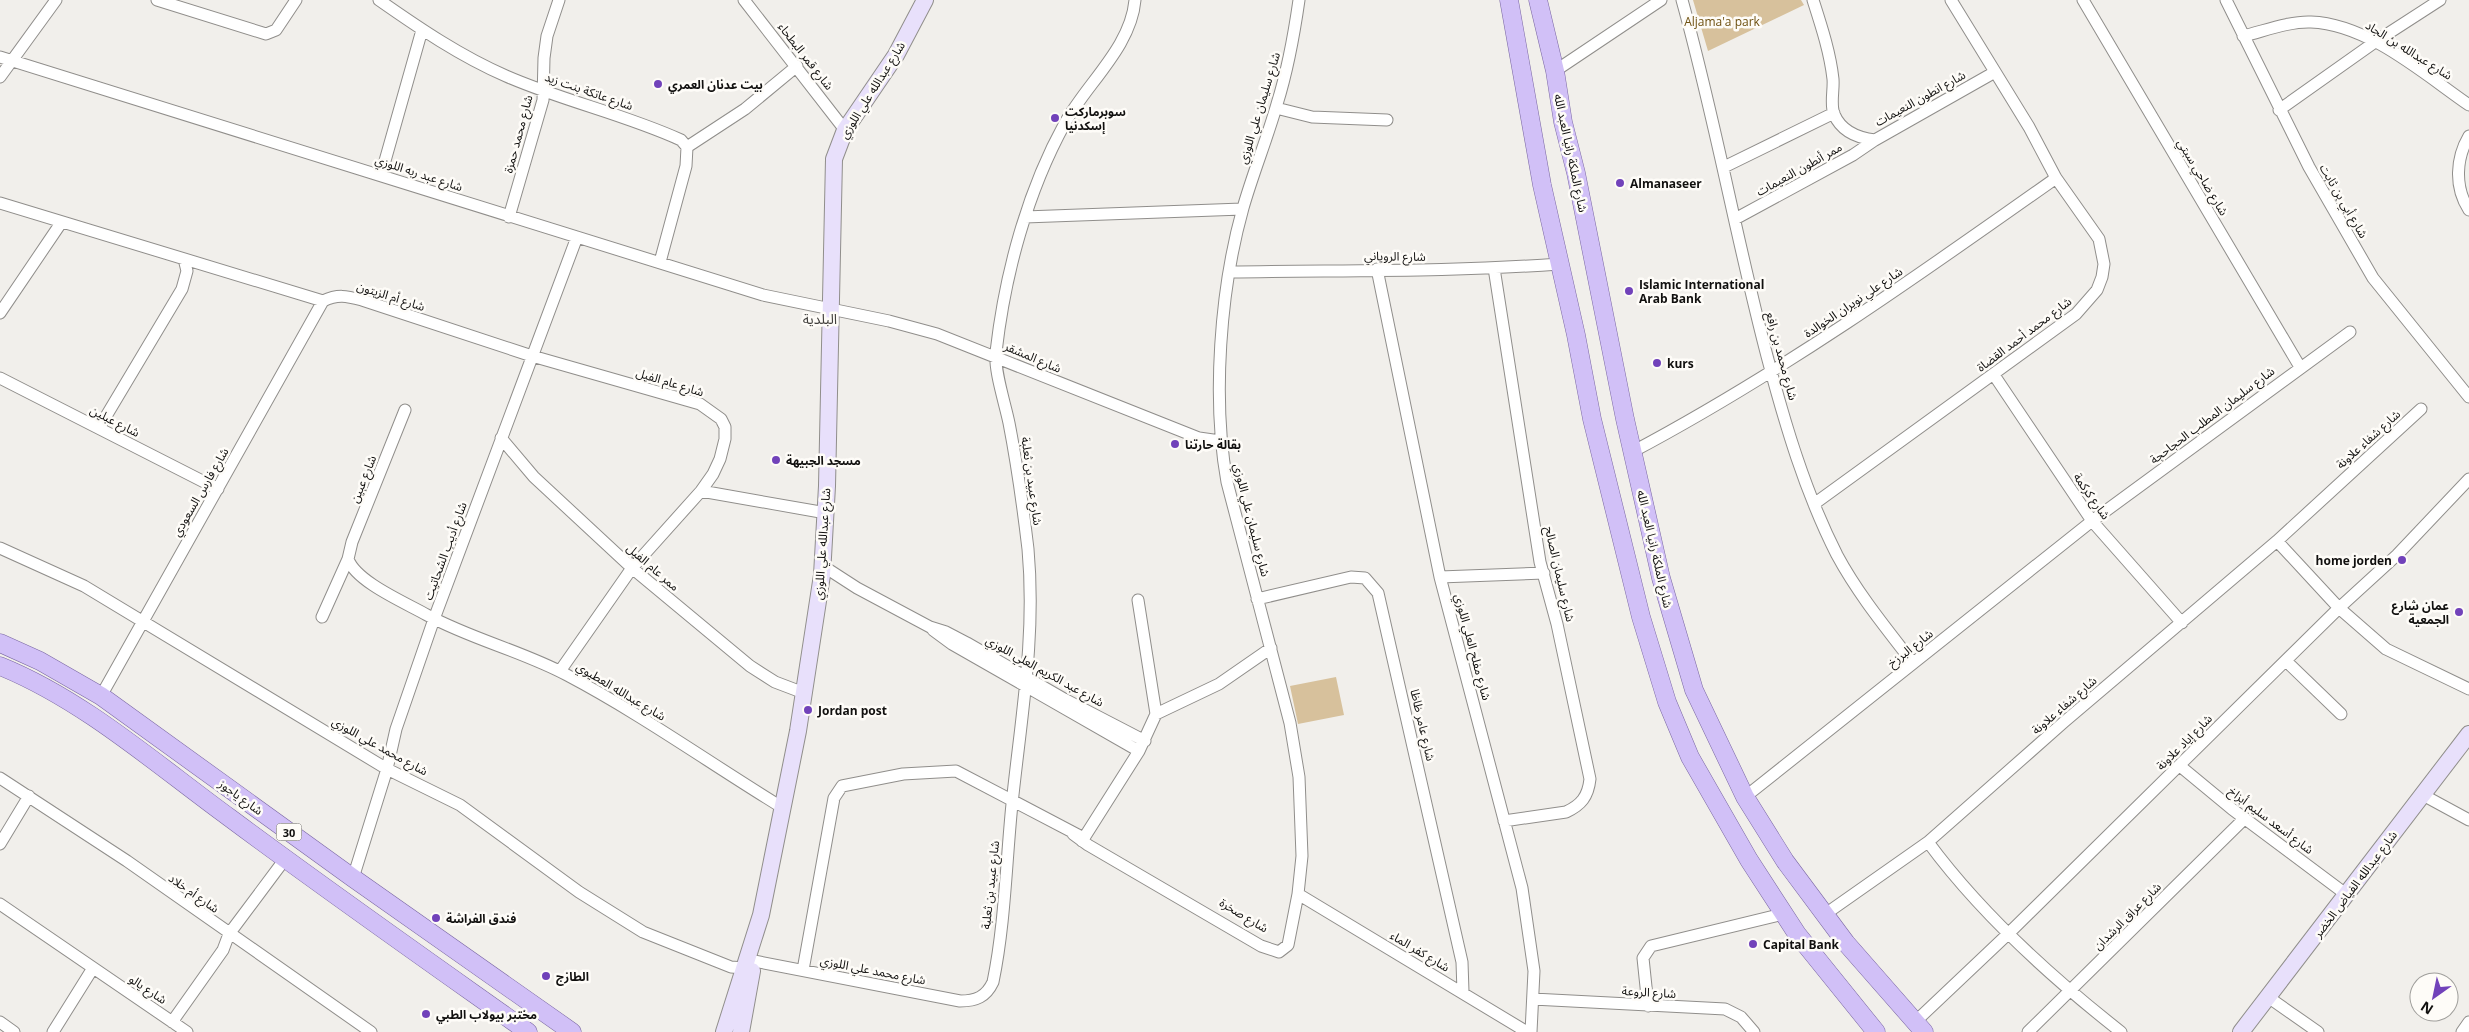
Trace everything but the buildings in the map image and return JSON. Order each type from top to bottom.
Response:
[{"type":"main road","points":[[1509,0],[1526,101],[1592,419],[1640,617],[1667,702],[1694,764],[1749,860],[1783,914],[1815,958],[1876,1032]]},
{"type":"main road","name":"شارع الملكة رانيا العبد الله","points":[[1538,0],[1555,71],[1563,122],[1576,173],[1632,452],[1661,578],[1694,690],[1745,797],[1785,861],[1824,915],[1920,1027]]},
{"type":"main road","name":"شارع ياجوز","points":[[0,643],[40,662],[101,696],[353,878],[572,1032]]},
{"type":"main road","name":"شارع ياجوز","points":[[0,666],[47,690],[105,726],[285,859],[528,1032]]},
{"type":"street","points":[[0,77],[6,59],[56,0]]},
{"type":"street","points":[[158,0],[266,34],[276,30],[296,0]]},
{"type":"street","name":"شارع عاتكة بنت زيد","points":[[379,0],[422,30],[469,58],[543,90],[666,133],[681,140],[687,147]]},
{"type":"street","name":"شارع محمد حمزة","points":[[509,217],[543,100],[542,77],[548,36],[559,0]]},
{"type":"street","name":"شارع قمر البطحاء","points":[[744,0],[845,130]]},
{"type":"street","name":"شارع عبدالله علي اللوزي","points":[[724,1032],[749,964],[759,927],[804,693],[823,566],[826,513],[834,159],[845,130],[896,54],[925,0]]},
{"type":"street","name":"شارع عبيد بن ثعلبة","points":[[985,995],[990,990],[995,974],[1012,801],[1028,682],[1031,609],[1028,551],[1010,427],[996,356],[1006,293],[1025,217],[1044,168],[1066,122],[1120,43],[1134,14],[1135,0]]},
{"type":"street","name":"شارع سليمان علي اللوزي","points":[[1275,951],[1282,951],[1288,945],[1298,894],[1302,856],[1299,777],[1290,723],[1272,648],[1257,599],[1227,482],[1220,441],[1223,316],[1242,209],[1276,108],[1290,54],[1299,0]]},
{"type":"street","points":[[1555,71],[1661,0]]},
{"type":"street","name":"شارع محمد بن رافع","points":[[1682,0],[1704,76],[1748,285],[1789,436],[1814,504],[1838,557],[1863,598],[1912,663]]},
{"type":"street","points":[[1724,167],[1834,113],[1833,78],[1822,27],[1812,0]]},
{"type":"street","name":"شارع محمد أحمد القضاة","points":[[1814,504],[2076,314],[2097,290],[2102,276],[2104,264],[2099,239],[2056,178],[2029,127],[1951,0]]},
{"type":"street","name":"شارع ضاحي سبتي","points":[[2083,0],[2300,367]]},
{"type":"street","name":"شارع أبي بن ثابت","points":[[2226,0],[2309,168],[2374,278],[2469,397]]},
{"type":"street","points":[[2279,110],[2375,42],[2440,0]]},
{"type":"street","name":"شارع عبدالله بن الجاد","points":[[2243,36],[2309,22],[2350,29],[2375,42],[2469,105]]},
{"type":"street","points":[[381,175],[422,30]]},
{"type":"street","name":"شارع عبد ربه اللوزي","points":[[6,59],[763,295],[831,309]]},
{"type":"street","points":[[660,262],[686,166],[687,147],[745,109],[797,66]]},
{"type":"street","name":"شارع انطون النعيمات","points":[[1834,113],[1850,133],[1875,140],[1995,72]]},
{"type":"street","points":[[1276,108],[1312,117],[1387,120]]},
{"type":"street","points":[[2469,136],[2459,157],[2458,169],[2460,186],[2469,210]]},
{"type":"street","name":"ممر أنطون النعيمات","points":[[1735,219],[1853,155],[1875,140]]},
{"type":"street","name":"شارع علي نويران الخوالدة","points":[[1632,452],[1800,354],[1882,300],[2056,178]]},
{"type":"street","name":"شارع أم الزيتون","points":[[0,203],[322,301],[335,295],[343,295],[532,356]]},
{"type":"street","points":[[1025,217],[1242,209]]},
{"type":"street","points":[[0,313],[61,223]]},
{"type":"street","name":"شارع أديب الشحاتيت","points":[[353,878],[387,769],[396,729],[434,619],[577,237]]},
{"type":"street","points":[[99,428],[182,289],[187,271],[184,259]]},
{"type":"street","name":"شارع الروياني","points":[[1230,272],[1494,268],[1559,264]]},
{"type":"street","name":"شارع سليمان الصالح","points":[[1494,268],[1523,458],[1544,573],[1590,780],[1584,800],[1566,812],[1504,822]]},
{"type":"street","name":"شارع مفلح العلي اللوزي","points":[[1377,269],[1440,577],[1523,897],[1534,971],[1531,1032]]},
{"type":"street","name":"شارع فارس السعودي","points":[[101,696],[322,301]]},
{"type":"street","name":"شارع المشقر","points":[[831,309],[889,321],[937,334],[1200,438],[1220,441]]},
{"type":"street","name":"شارع سليمان المطلب الحجاحجة","points":[[2092,522],[2350,332]]},
{"type":"street","name":"شارع عام الفيل","points":[[532,356],[685,399],[712,410],[721,418],[725,439],[720,460],[701,491],[632,568],[560,671]]},
{"type":"street","name":"شارع كركمة","points":[[1994,375],[2092,522],[2182,622]]},
{"type":"street","name":"شارع عبلين","points":[[0,378],[218,489]]},
{"type":"street","name":"شارع شفاء علاونة","points":[[1824,915],[1928,842],[2064,722],[2277,541],[2421,409]]},
{"type":"street","name":"شارع عبين","points":[[322,617],[348,560],[352,542],[405,410]]},
{"type":"street","name":"ممر عام الفيل","points":[[502,438],[534,477],[632,568],[750,666],[775,682],[804,693]]},
{"type":"street","name":"شارع إياد علاونة","points":[[1920,1027],[2009,934],[2339,608],[2397,555],[2469,479]]},
{"type":"street","points":[[701,491],[826,513]]},
{"type":"street","name":"شارع البرزخ","points":[[1745,797],[2092,522]]},
{"type":"street","points":[[2277,541],[2339,608],[2369,635],[2398,656],[2469,689]]},
{"type":"street","name":"شارع محمد علي اللوزي","points":[[0,548],[84,586],[387,769],[460,805],[579,892],[643,932],[731,967],[749,964],[803,970],[960,1001],[978,999],[985,995]]},
{"type":"street","points":[[348,560],[356,573],[434,619]]},
{"type":"street","name":"شارع عبد الكريم العلي اللوزي","points":[[823,566],[837,576],[930,627],[947,642],[1145,741]]},
{"type":"street","points":[[1440,577],[1544,573]]},
{"type":"street","name":"شارع عامر ظاظا","points":[[1257,599],[1351,577],[1365,578],[1378,593],[1458,940],[1462,962],[1462,992]]},
{"type":"street","points":[[1079,837],[1139,751],[1156,714],[1138,600]]},
{"type":"street","name":"شارع عبدالله العطيوي","points":[[434,619],[560,671],[688,747],[783,808]]},
{"type":"street","points":[[1156,714],[1219,684],[1272,648]]},
{"type":"street","points":[[2286,661],[2341,714]]},
{"type":"street","name":"شارع عبد الكريم العلي اللوزي","points":[[1028,682],[1139,751]]},
{"type":"street","name":"شارع عبدالله الفياض الخضر","points":[[2241,1032],[2469,734]]},
{"type":"street","name":"شارع أسعد سليم أبزاخ","points":[[2180,766],[2347,895]]},
{"type":"street","name":"شارع صخرة","points":[[803,970],[834,798],[842,786],[903,774],[951,771],[962,773],[1079,837],[1261,946],[1275,951]]},
{"type":"street","name":"شارع أم خلاد","points":[[0,778],[29,796],[371,1032]]},
{"type":"street","points":[[2423,795],[2469,820]]},
{"type":"street","points":[[0,844],[29,796]]},
{"type":"street","name":"شارع عراق الرشدان","points":[[2028,1032],[2245,818]]},
{"type":"street","points":[[1928,842],[1947,868],[2009,934],[2071,991],[2121,1032]]},
{"type":"street","points":[[172,1022],[223,950],[229,934],[285,859]]},
{"type":"street","name":"شارع كفر الماء","points":[[1298,894],[1527,1032]]},
{"type":"street","name":"شارع يالو","points":[[0,904],[187,1032]]},
{"type":"street","points":[[1648,1006],[1643,958],[1652,946],[1783,914]]},
{"type":"street","name":"شارع عبدالله علي اللوزي","points":[[741,1032],[749,964]]},
{"type":"street","points":[[53,1032],[93,968]]},
{"type":"street","points":[[2268,997],[2318,1032]]},
{"type":"street","name":"شارع الروعة","points":[[1533,999],[1730,1010],[1741,1018],[1754,1032]]},
{"type":"street","points":[[0,1022],[14,1032]]},
{"type":"street","points":[[2462,1032],[2469,1022]]},
{"type":"green space","name":"Aljama'a park","points":[[1693,0],[1801,0],[1804,5],[1708,51]]},
{"type":"green space","points":[[1336,677],[1344,715],[1298,724],[1290,686]]},
{"type":"place","name":"بيت عدنان العمري","points":[[658,84]]},
{"type":"place","name":"سوبرماركت إسكدنيا","points":[[1055,118]]},
{"type":"place","name":"Almanaseer","points":[[1620,183]]},
{"type":"place","name":"Islamic International Arab Bank","points":[[1629,291]]},
{"type":"place","name":"kurs","points":[[1657,363]]},
{"type":"place","name":"بقالة حارتنا","points":[[1175,444]]},
{"type":"place","name":"مسجد الجبيهة","points":[[776,460]]},
{"type":"place","name":"home jorden","points":[[2402,560]]},
{"type":"place","name":"عمان شارع الجمعية","points":[[2459,612]]},
{"type":"place","name":"Jordan post","points":[[808,710]]},
{"type":"place","name":"فندق الفراشة","points":[[436,918]]},
{"type":"place","name":"Capital Bank","points":[[1753,944]]},
{"type":"place","name":"الطازج","points":[[546,976]]},
{"type":"place","name":"مختبر بيولاب الطبي","points":[[426,1014]]},
{"type":"district","name":"البلدية","points":[[820,318]]}]
